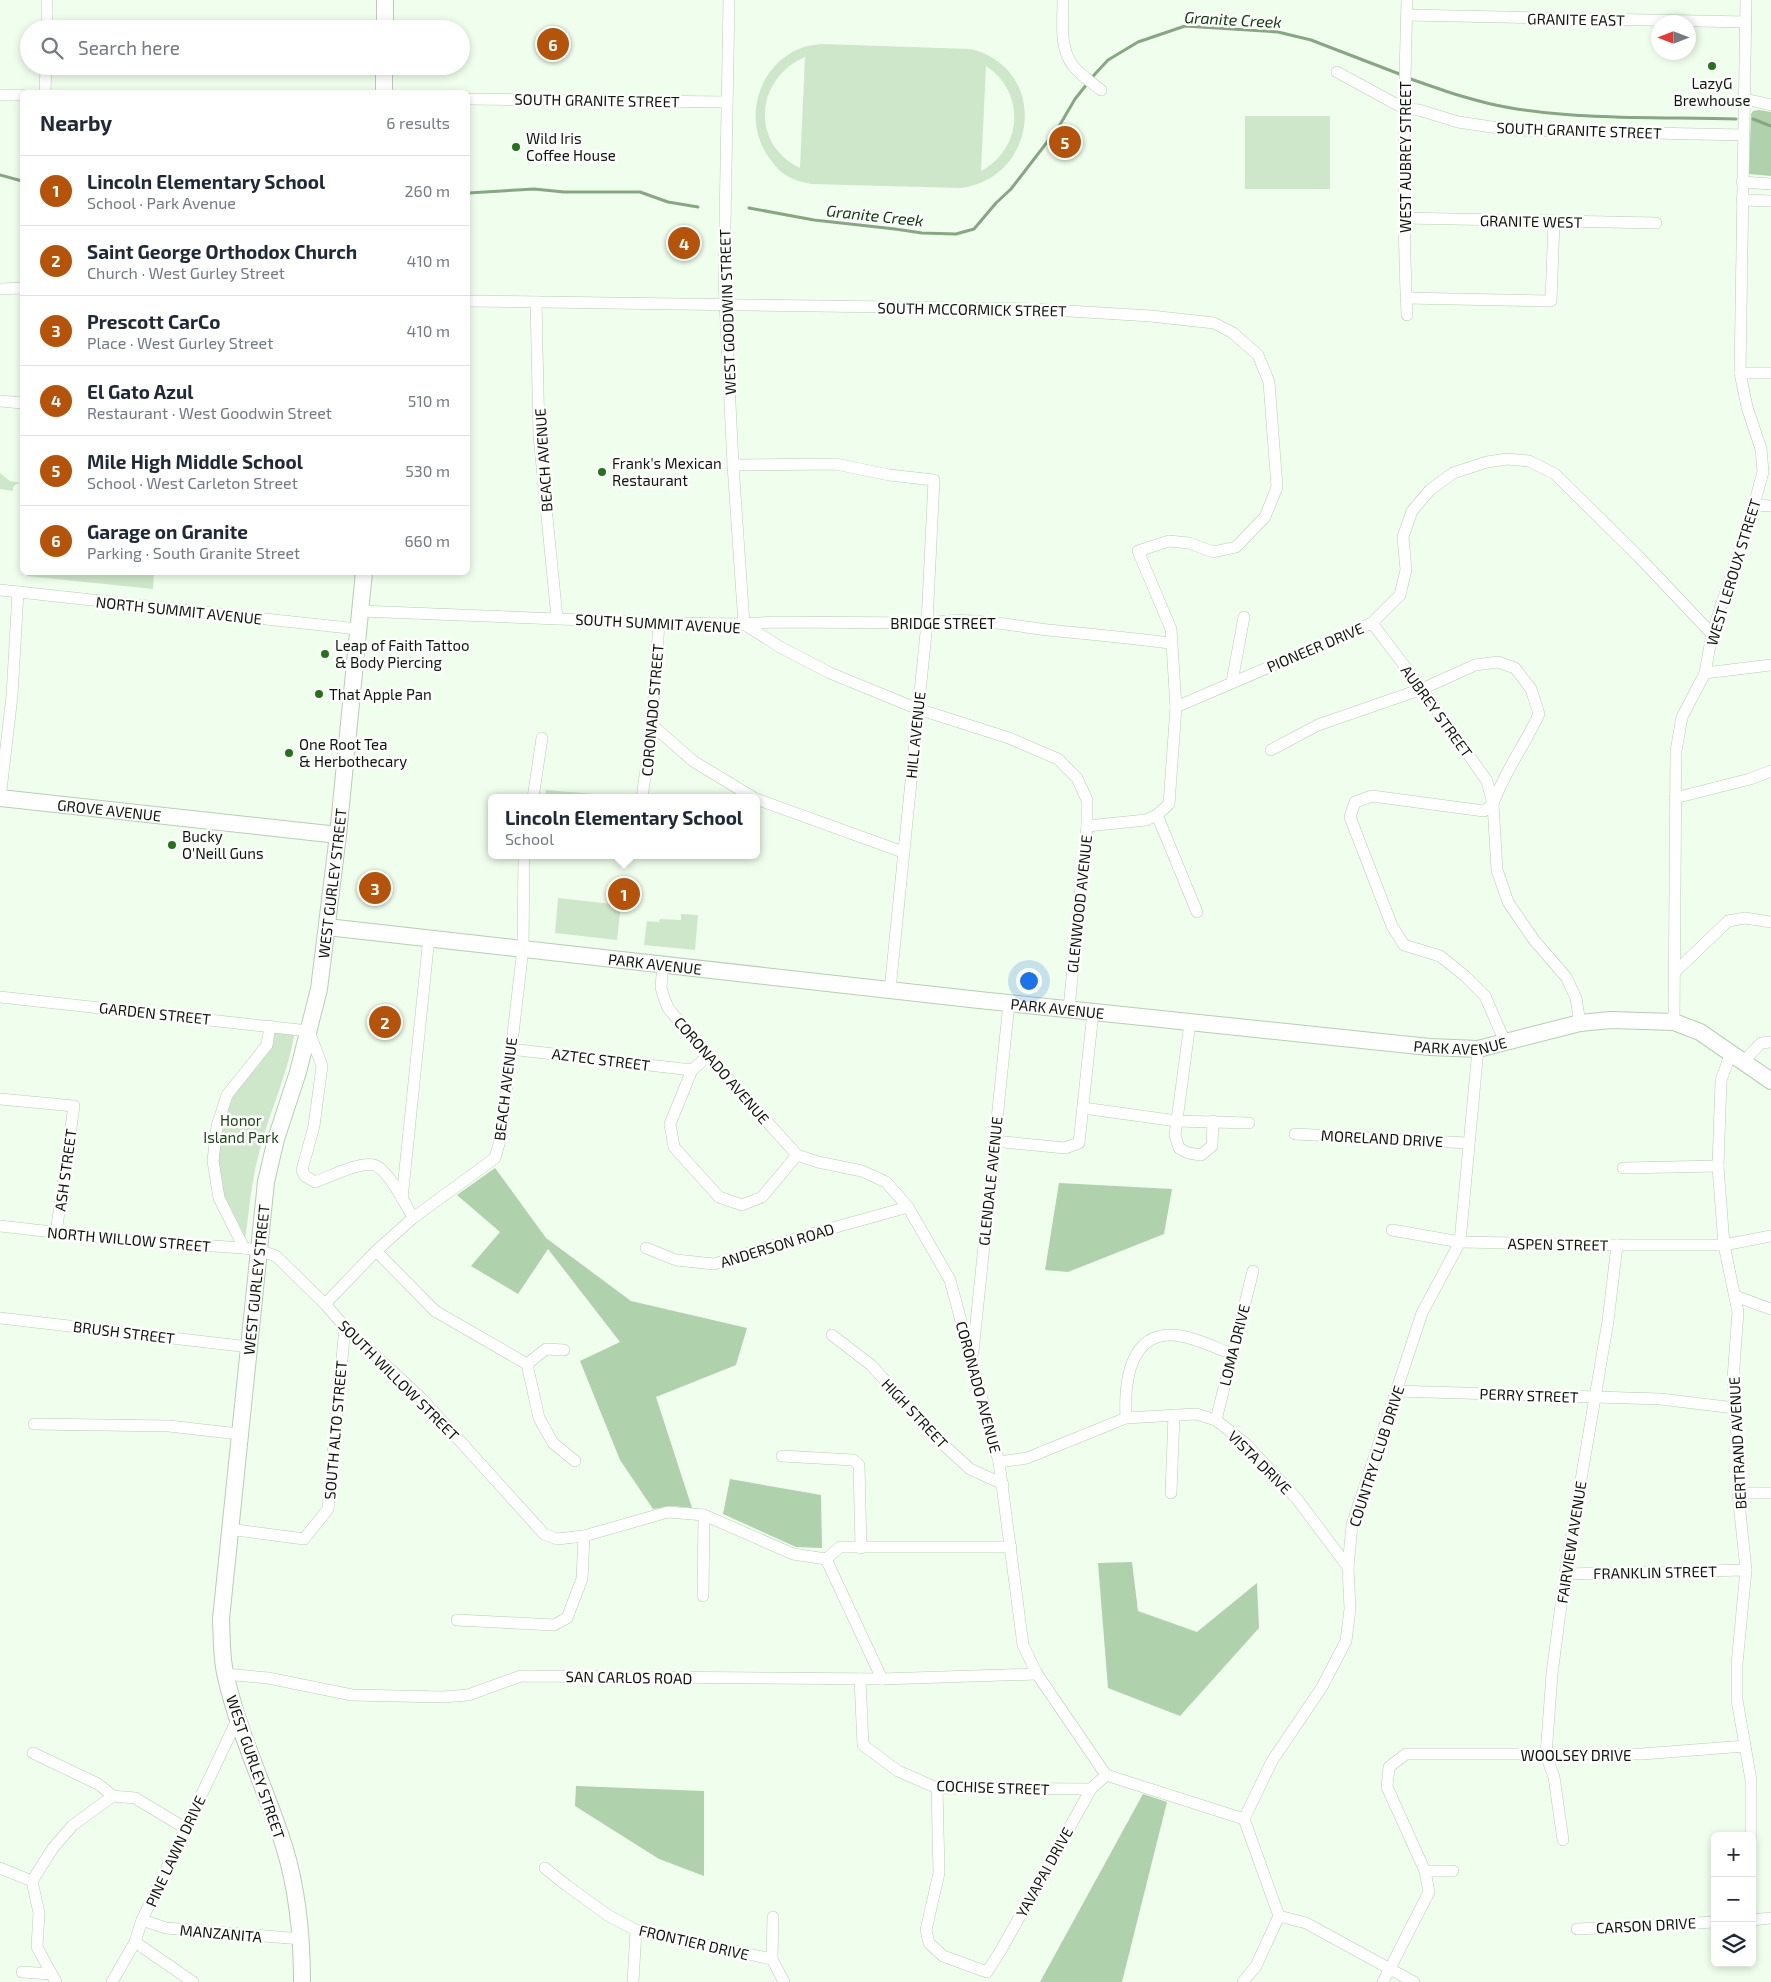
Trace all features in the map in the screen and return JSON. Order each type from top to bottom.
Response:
[{"type":"main road","points":[[384,20],[385,0]]},
{"type":"main road","points":[[384,75],[384,90]]},
{"type":"main road","name":"WEST GURLEY STREET","points":[[302,1982],[302,1939],[296,1893],[284,1847],[237,1720],[225,1674],[221,1619],[249,1347],[251,1249],[274,1148],[298,1072],[319,989],[338,835],[364,575]]},
{"type":"main road","name":"GROVE AVENUE","points":[[0,798],[338,835]]},
{"type":"main road","name":"PARK AVENUE","points":[[327,927],[1009,1003],[1069,1008],[1190,1023],[1429,1047],[1478,1049],[1580,1023],[1611,1020],[1674,1022],[1700,1032],[1771,1082]]},
{"type":"street","points":[[47,0],[47,20]]},
{"type":"street","name":"WEST GOODWIN STREET","points":[[729,0],[725,305],[733,466],[744,624]]},
{"type":"street","points":[[1064,0],[1064,46],[1067,57],[1075,69],[1101,90]]},
{"type":"street","name":"WEST AUBREY STREET","points":[[1407,0],[1405,57],[1407,315]]},
{"type":"street","name":"WEST LEROUX STREET","points":[[1674,1022],[1676,751],[1682,717],[1705,673],[1712,634],[1763,472],[1761,449],[1747,407],[1740,373],[1746,0]]},
{"type":"street","name":"GRANITE EAST","points":[[1407,16],[1746,22]]},
{"type":"street","name":"SOUTH GRANITE STREET","points":[[1337,72],[1405,109],[1419,110],[1458,122],[1512,130],[1743,135]]},
{"type":"street","points":[[45,90],[46,75]]},
{"type":"street","points":[[0,95],[20,95]]},
{"type":"street","name":"SOUTH GRANITE STREET","points":[[470,99],[727,102]]},
{"type":"street","points":[[1745,99],[1771,105]]},
{"type":"street","points":[[1742,182],[1771,184]]},
{"type":"street","points":[[1742,200],[1771,200]]},
{"type":"street","name":"GRANITE WEST","points":[[1405,218],[1656,223]]},
{"type":"street","points":[[1406,298],[1552,301],[1554,222]]},
{"type":"street","points":[[0,289],[20,288]]},
{"type":"street","name":"SOUTH MCCORMICK STREET","points":[[470,301],[1036,309],[1151,316],[1214,323],[1233,333],[1258,356],[1269,382],[1276,487],[1265,517],[1236,547],[1212,552],[1189,543],[1169,541],[1138,551],[1171,628],[1170,642]]},
{"type":"street","name":"BEACH AVENUE","points":[[536,302],[539,436],[557,618]]},
{"type":"street","points":[[1740,373],[1771,373]]},
{"type":"street","points":[[0,400],[20,403]]},
{"type":"street","name":"PIONEER DRIVE","points":[[1176,707],[1372,623],[1400,595],[1406,570],[1403,537],[1412,511],[1430,490],[1454,473],[1487,462],[1507,459],[1529,461],[1555,474],[1639,557],[1712,634]]},
{"type":"street","name":"HILL AVENUE","points":[[733,466],[836,464],[889,475],[934,480],[927,623],[890,990]]},
{"type":"street","points":[[1754,505],[1771,506]]},
{"type":"street","name":"NORTH SUMMIT AVENUE","points":[[0,590],[358,629]]},
{"type":"street","points":[[0,798],[12,696],[18,592]]},
{"type":"street","name":"SOUTH SUMMIT AVENUE","points":[[360,611],[659,623],[744,624],[780,647],[830,673],[918,709],[1009,738],[1058,759],[1077,778],[1086,800]]},
{"type":"street","points":[[1232,682],[1244,617]]},
{"type":"street","name":"BRIDGE STREET","points":[[744,624],[775,622],[927,623],[945,620],[1004,623],[1170,642]]},
{"type":"street","name":"CORONADO STREET","points":[[643,794],[652,725],[659,623]]},
{"type":"street","name":"AUBREY STREET","points":[[1372,623],[1422,689],[1487,781],[1493,804],[1497,870],[1508,902],[1534,940],[1566,977],[1576,998],[1580,1023]]},
{"type":"street","points":[[1087,826],[1146,820],[1157,815],[1169,804],[1176,707],[1170,642]]},
{"type":"street","points":[[1270,750],[1318,725],[1422,689],[1475,664],[1498,662],[1515,668],[1531,689],[1539,714],[1528,739],[1499,788],[1493,804],[1484,811],[1372,796],[1355,802],[1350,817],[1392,926],[1404,945],[1440,956],[1465,976],[1485,996],[1505,1042]]},
{"type":"street","points":[[1705,673],[1771,665]]},
{"type":"street","points":[[652,725],[693,761],[748,794]]},
{"type":"street","points":[[534,794],[542,738]]},
{"type":"street","points":[[1675,798],[1750,779],[1771,771]]},
{"type":"street","points":[[760,800],[903,852]]},
{"type":"street","name":"GLENWOOD AVENUE","points":[[1069,1008],[1087,826],[1086,800]]},
{"type":"street","points":[[1157,815],[1197,912]]},
{"type":"street","name":"BEACH AVENUE","points":[[326,1304],[376,1251],[413,1218],[495,1158],[501,1137],[523,948],[524,859]]},
{"type":"street","points":[[1675,972],[1728,920],[1745,918],[1771,922]]},
{"type":"street","points":[[402,1199],[429,937]]},
{"type":"street","name":"CORONADO AVENUE","points":[[663,964],[661,987],[668,1008],[708,1056],[797,1155],[818,1162],[862,1171],[886,1182],[908,1207],[950,1280],[999,1462],[1022,1645],[1037,1674],[1106,1775]]},
{"type":"street","name":"GARDEN STREET","points":[[0,997],[309,1031]]},
{"type":"street","name":"GLENDALE AVENUE","points":[[972,1360],[1009,1003]]},
{"type":"street","points":[[994,1141],[1065,1148],[1079,1143],[1093,1012]]},
{"type":"street","points":[[1190,1023],[1175,1136],[1179,1148],[1188,1153],[1202,1155],[1212,1146],[1213,1121]]},
{"type":"street","points":[[251,1249],[219,1198],[213,1161],[217,1126],[228,1095],[267,1045],[270,1026]]},
{"type":"street","points":[[309,1031],[322,1066],[314,1126],[302,1170],[305,1176],[315,1182],[352,1167],[374,1165],[384,1172],[413,1218]]},
{"type":"street","points":[[1737,1057],[1761,1043],[1771,1042]]},
{"type":"street","name":"AZTEC STREET","points":[[510,1049],[692,1070]]},
{"type":"street","name":"COUNTRY CLUB DRIVE","points":[[1244,1819],[1272,1761],[1322,1687],[1346,1641],[1350,1609],[1348,1567],[1352,1525],[1422,1313],[1460,1242],[1478,1049]]},
{"type":"street","points":[[708,1056],[692,1070],[670,1124],[674,1147],[719,1197],[742,1205],[762,1197],[797,1155]]},
{"type":"street","name":"BERTRAND AVENUE","points":[[1737,1057],[1721,1080],[1718,1166],[1724,1246],[1738,1312],[1733,1379],[1739,1468],[1738,1493],[1746,1570],[1737,1664],[1736,1700],[1751,1780],[1751,1832]]},
{"type":"street","name":"ASH STREET","points":[[0,1099],[74,1106],[56,1233]]},
{"type":"street","points":[[1083,1108],[1177,1121],[1248,1123]]},
{"type":"street","name":"MORELAND DRIVE","points":[[1295,1134],[1468,1143]]},
{"type":"street","points":[[1623,1168],[1718,1166]]},
{"type":"street","name":"ANDERSON ROAD","points":[[646,1248],[676,1260],[714,1264],[908,1207]]},
{"type":"street","name":"NORTH WILLOW STREET","points":[[0,1226],[167,1244],[251,1249]]},
{"type":"street","name":"ASPEN STREET","points":[[1392,1230],[1460,1242],[1617,1246],[1724,1246],[1771,1236]]},
{"type":"street","name":"FAIRVIEW AVENUE","points":[[1563,1840],[1554,1777],[1546,1755],[1552,1674],[1564,1574],[1608,1321],[1617,1246]]},
{"type":"street","name":"SOUTH WILLOW STREET","points":[[251,1249],[276,1256],[326,1304],[345,1327],[423,1400],[544,1534],[557,1539],[584,1536],[668,1512],[704,1515],[793,1554],[826,1559]]},
{"type":"street","points":[[376,1251],[435,1310],[527,1364],[539,1418],[553,1443],[575,1461]]},
{"type":"street","name":"LOMA DRIVE","points":[[1216,1420],[1253,1271]]},
{"type":"street","points":[[1735,1296],[1771,1310]]},
{"type":"street","name":"BRUSH STREET","points":[[0,1318],[249,1347]]},
{"type":"street","name":"SOUTH ALTO STREET","points":[[229,1529],[304,1539],[328,1509],[345,1327]]},
{"type":"street","name":"HIGH STREET","points":[[832,1335],[871,1365],[945,1446],[970,1469],[1003,1484]]},
{"type":"street","points":[[1126,1418],[1125,1394],[1135,1356],[1138,1349],[1156,1337],[1181,1336],[1232,1354]]},
{"type":"street","points":[[527,1364],[546,1349],[564,1350]]},
{"type":"street","name":"PERRY STREET","points":[[1397,1391],[1660,1399],[1735,1408]]},
{"type":"street","name":"VISTA DRIVE","points":[[999,1462],[1027,1458],[1126,1418],[1196,1414],[1216,1420],[1246,1444],[1297,1499],[1348,1567]]},
{"type":"street","points":[[1172,1493],[1174,1415]]},
{"type":"street","points":[[34,1424],[169,1426],[239,1434]]},
{"type":"street","points":[[782,1456],[853,1460],[859,1465],[862,1548]]},
{"type":"street","points":[[1738,1493],[1771,1493]]},
{"type":"street","points":[[703,1596],[704,1515]]},
{"type":"street","points":[[457,1620],[554,1625],[567,1618],[582,1579],[584,1536]]},
{"type":"street","points":[[882,1679],[826,1559],[840,1547],[1011,1547]]},
{"type":"street","name":"FRANKLIN STREET","points":[[1564,1574],[1746,1570]]},
{"type":"street","name":"SAN CARLOS ROAD","points":[[225,1674],[268,1678],[352,1695],[443,1697],[468,1695],[521,1676],[882,1679],[1037,1674]]},
{"type":"street","name":"COCHISE STREET","points":[[860,1679],[863,1745],[898,1771],[937,1788],[1091,1789]]},
{"type":"street","name":"PINE LAWN DRIVE","points":[[112,1982],[135,1942],[142,1920],[237,1720]]},
{"type":"street","name":"WOOLSEY DRIVE","points":[[1425,1871],[1386,1788],[1389,1767],[1406,1754],[1642,1754],[1745,1746]]},
{"type":"street","points":[[33,1754],[98,1784],[113,1796],[136,1798],[185,1828]]},
{"type":"street","points":[[1106,1775],[1244,1819],[1279,1916],[1256,1966],[1243,1982]]},
{"type":"street","name":"YAVAPAI DRIVE","points":[[937,1788],[939,1873],[926,1930],[929,1943],[942,1956],[987,1972],[1091,1789],[1106,1775]]},
{"type":"street","points":[[54,1978],[38,1948],[39,1913],[32,1881],[53,1848],[73,1825],[113,1796]]},
{"type":"street","points":[[0,1868],[32,1881]]},
{"type":"street","name":"FRONTIER DRIVE","points":[[545,1868],[609,1916],[636,1930],[772,1959]]},
{"type":"street","points":[[1383,1982],[1429,1892],[1425,1871],[1453,1871]]},
{"type":"street","points":[[1279,1916],[1306,1923],[1414,1982]]},
{"type":"street","points":[[773,1917],[772,1959],[784,1982]]},
{"type":"street","points":[[1756,1920],[1771,1918]]},
{"type":"street","name":"MANZANITA","points":[[142,1920],[166,1928],[302,1939]]},
{"type":"street","name":"CARSON DRIVE","points":[[1577,1929],[1711,1922]]},
{"type":"street","points":[[633,1982],[636,1930]]},
{"type":"street","points":[[135,1942],[193,1982]]},
{"type":"street","points":[[22,1972],[54,1978]]},
{"type":"green space","points":[[822,44],[971,49],[996,60],[1014,78],[1023,99],[1024,122],[1019,145],[1006,165],[987,180],[961,188],[811,184],[792,178],[778,169],[760,141],[756,122],[757,103],[762,85],[772,69],[785,56],[802,48]],"holes":[[[805,57],[800,167],[800,168],[784,157],[772,143],[766,127],[765,111],[768,95],[776,80],[789,67]],[[986,66],[999,77],[1008,90],[1013,105],[1014,120],[1012,135],[1005,149],[995,161],[981,171]]]},
{"type":"green space","points":[[1753,111],[1771,112],[1771,176],[1749,174],[1751,114]]},
{"type":"green space","points":[[1245,116],[1330,116],[1330,189],[1245,189]]},
{"type":"green space","points":[[0,473],[10,481],[20,483],[13,487],[13,491],[0,489]]},
{"type":"green space","points":[[27,575],[154,575],[153,589]]},
{"type":"green space","points":[[546,790],[594,794],[546,794]]},
{"type":"green space","points":[[558,898],[621,905],[617,940],[555,933]]},
{"type":"green space","points":[[681,914],[698,915],[695,950],[644,945],[647,921],[659,922],[660,919],[681,920]]},
{"type":"green space","name":"Honor Island Park","points":[[270,1026],[295,1029],[285,1073],[265,1131],[258,1158],[244,1248],[231,1219],[213,1161],[227,1095],[267,1045]]},
{"type":"green space","points":[[495,1168],[546,1238],[631,1301],[747,1328],[736,1365],[656,1397],[692,1508],[672,1506],[653,1509],[620,1460],[580,1361],[620,1342],[548,1249],[518,1294],[471,1266],[500,1232],[457,1195]]},
{"type":"green space","points":[[1059,1183],[1172,1189],[1164,1234],[1068,1272],[1045,1270]]},
{"type":"green space","points":[[730,1479],[821,1495],[822,1548],[796,1547],[723,1514]]},
{"type":"green space","points":[[1132,1562],[1138,1611],[1197,1632],[1257,1583],[1259,1628],[1180,1716],[1108,1688],[1098,1563]]},
{"type":"green space","points":[[576,1786],[704,1791],[704,1876],[659,1859],[575,1806]]},
{"type":"green space","points":[[1143,1794],[1167,1802],[1122,1982],[1040,1982]]},
{"type":"waterway","name":"Granite Creek","points":[[749,208],[814,220],[922,233],[956,234],[974,229],[996,203],[1011,189],[1058,128],[1075,99],[1108,60],[1138,42],[1185,26],[1278,32],[1311,40],[1402,75]]},
{"type":"waterway","name":"Granite Creek","points":[[1408,78],[1484,102],[1539,112],[1594,116],[1736,119]]},
{"type":"waterway","name":"Granite Creek","points":[[1753,119],[1771,126]]},
{"type":"waterway","name":"Granite Creek","points":[[0,175],[20,180]]},
{"type":"waterway","name":"Granite Creek","points":[[470,193],[534,189],[564,192],[640,192],[668,202],[698,207]]},
{"type":"place","name":"Garage on Granite","points":[[553,44]]},
{"type":"place","name":"LazyG Brewhouse","points":[[1712,66]]},
{"type":"place","name":"Mile High Middle School","points":[[1065,142]]},
{"type":"place","name":"Wild Iris Coffee House","points":[[516,147]]},
{"type":"place","name":"El Gato Azul","points":[[684,243]]},
{"type":"place","name":"Frank's Mexican Restaurant","points":[[602,472]]},
{"type":"place","name":"Leap of Faith Tattoo & Body Piercing","points":[[325,654]]},
{"type":"place","name":"That Apple Pan","points":[[319,694]]},
{"type":"place","name":"One Root Tea & Herbothecary","points":[[289,753]]},
{"type":"place","name":"Bucky O'Neill Guns","points":[[172,845]]},
{"type":"place","name":"Prescott CarCo","points":[[375,888]]},
{"type":"place","name":"Lincoln Elementary School","points":[[624,894]]},
{"type":"place","name":"Saint George Orthodox Church","points":[[385,1022]]}]
